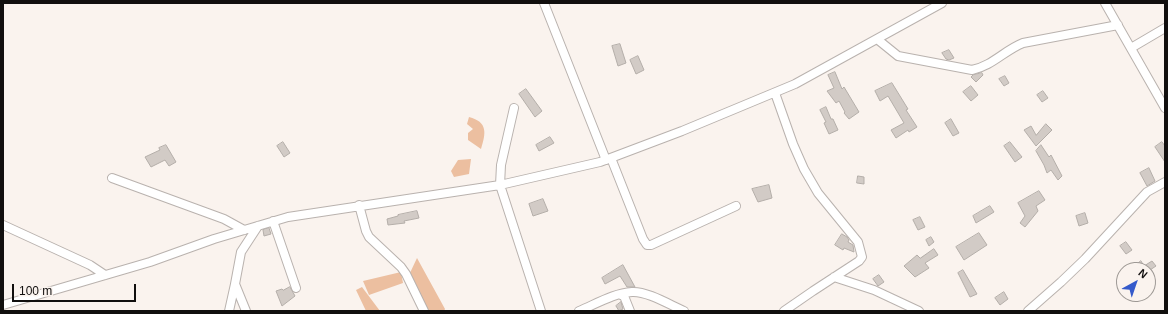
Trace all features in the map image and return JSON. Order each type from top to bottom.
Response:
[{"type":"street","points":[[544,3],[608,159],[647,245],[651,245],[736,206]]},
{"type":"street","points":[[3,305],[150,262],[214,239],[288,216],[500,185],[608,159],[795,84],[942,3]]},
{"type":"street","points":[[1105,3],[1165,108]]},
{"type":"street","points":[[877,39],[898,56],[972,70],[984,66],[1023,43],[1118,25]]},
{"type":"street","points":[[1131,48],[1165,28]]},
{"type":"street","points":[[775,93],[793,144],[804,169],[818,193],[858,242],[862,257],[859,261],[784,311]]},
{"type":"street","points":[[514,108],[501,165],[500,185],[541,311]]},
{"type":"street","points":[[112,178],[224,219],[244,230]]},
{"type":"street","points":[[1028,311],[1085,259],[1147,192],[1165,182]]},
{"type":"street","points":[[359,205],[366,232],[369,237],[401,267],[424,311]]},
{"type":"street","points":[[273,221],[296,288]]},
{"type":"street","points":[[229,311],[241,252],[258,226]]},
{"type":"street","points":[[5,228],[90,265],[105,275]]},
{"type":"street","points":[[834,277],[874,290],[919,311]]},
{"type":"street","points":[[234,284],[246,311]]},
{"type":"street","points":[[579,311],[618,295],[631,292],[648,296],[684,311]]},
{"type":"street","points":[[621,295],[624,296],[630,311]]},
{"type":"shaded area","points":[[469,117],[480,122],[484,129],[484,138],[481,149],[468,140],[468,133],[473,129],[467,124]]},
{"type":"shaded area","points":[[471,159],[469,174],[454,177],[451,171],[458,160]]},
{"type":"shaded area","points":[[417,258],[445,309],[444,311],[428,311],[409,275]]},
{"type":"shaded area","points":[[401,272],[403,283],[369,295],[363,281]]},
{"type":"shaded area","points":[[362,287],[380,311],[366,311],[356,290]]},
{"type":"building","points":[[620,44],[626,63],[618,66],[612,46]]},
{"type":"building","points":[[949,50],[954,58],[949,60],[946,59],[942,53]]},
{"type":"building","points":[[638,56],[644,70],[636,74],[630,60]]},
{"type":"building","points":[[835,72],[842,89],[844,87],[859,112],[849,119],[844,113],[845,112],[839,101],[836,103],[827,91],[834,88],[828,75]]},
{"type":"building","points":[[982,73],[983,75],[976,82],[971,77],[973,75]]},
{"type":"building","points":[[1005,76],[1009,83],[1004,86],[999,79]]},
{"type":"building","points":[[892,83],[917,127],[909,132],[908,130],[896,138],[891,130],[904,123],[888,96],[880,101],[875,91]]},
{"type":"building","points":[[971,86],[978,95],[971,101],[963,92]]},
{"type":"building","points":[[526,89],[542,111],[535,117],[519,94]]},
{"type":"building","points":[[1043,91],[1048,98],[1042,102],[1037,95]]},
{"type":"building","points":[[826,107],[838,130],[829,134],[824,123],[826,122],[820,110]]},
{"type":"building","points":[[951,119],[959,133],[953,136],[945,123]]},
{"type":"building","points":[[1046,124],[1052,130],[1036,146],[1024,130],[1031,126],[1036,135]]},
{"type":"building","points":[[550,137],[554,143],[539,151],[536,145]]},
{"type":"building","points":[[283,142],[290,153],[284,157],[277,146]]},
{"type":"building","points":[[1010,142],[1022,157],[1015,162],[1004,146]]},
{"type":"building","points":[[1162,142],[1165,146],[1165,162],[1155,147]]},
{"type":"building","points":[[166,145],[176,162],[169,166],[165,160],[151,167],[145,157],[160,150],[159,148]]},
{"type":"building","points":[[1041,145],[1049,157],[1051,155],[1062,176],[1058,180],[1051,170],[1047,173],[1036,151]]},
{"type":"building","points":[[1149,168],[1155,181],[1147,186],[1140,173]]},
{"type":"building","points":[[858,176],[864,177],[864,184],[857,183]]},
{"type":"building","points":[[769,185],[772,198],[758,202],[752,189]]},
{"type":"building","points":[[1039,191],[1045,200],[1036,206],[1038,211],[1025,227],[1020,223],[1025,216],[1018,203]]},
{"type":"building","points":[[543,199],[548,211],[533,216],[529,204]]},
{"type":"building","points":[[990,206],[994,212],[976,223],[973,216]]},
{"type":"building","points":[[417,211],[419,218],[404,221],[405,223],[388,225],[387,219]]},
{"type":"building","points":[[1085,213],[1088,223],[1079,226],[1076,216]]},
{"type":"building","points":[[920,217],[925,227],[918,230],[913,220]]},
{"type":"building","points":[[269,228],[271,234],[264,236],[263,230]]},
{"type":"building","points":[[979,233],[987,245],[964,260],[956,247]]},
{"type":"building","points":[[842,234],[847,237],[849,240],[848,242],[853,245],[854,252],[844,248],[843,250],[835,245]]},
{"type":"building","points":[[931,237],[934,242],[929,246],[926,240]]},
{"type":"building","points":[[1126,242],[1132,250],[1126,254],[1120,246]]},
{"type":"building","points":[[934,249],[938,255],[925,263],[929,268],[915,277],[904,266],[917,255],[920,258]]},
{"type":"building","points":[[623,265],[635,287],[627,287],[620,276],[605,284],[602,278]]},
{"type":"building","points":[[963,270],[977,294],[970,297],[958,273]]},
{"type":"building","points":[[879,275],[884,282],[878,286],[873,279]]},
{"type":"building","points":[[290,287],[295,296],[282,306],[276,291]]},
{"type":"building","points":[[1004,292],[1008,299],[1000,305],[995,298]]},
{"type":"building","points":[[621,302],[623,309],[619,311],[616,306]]}]
